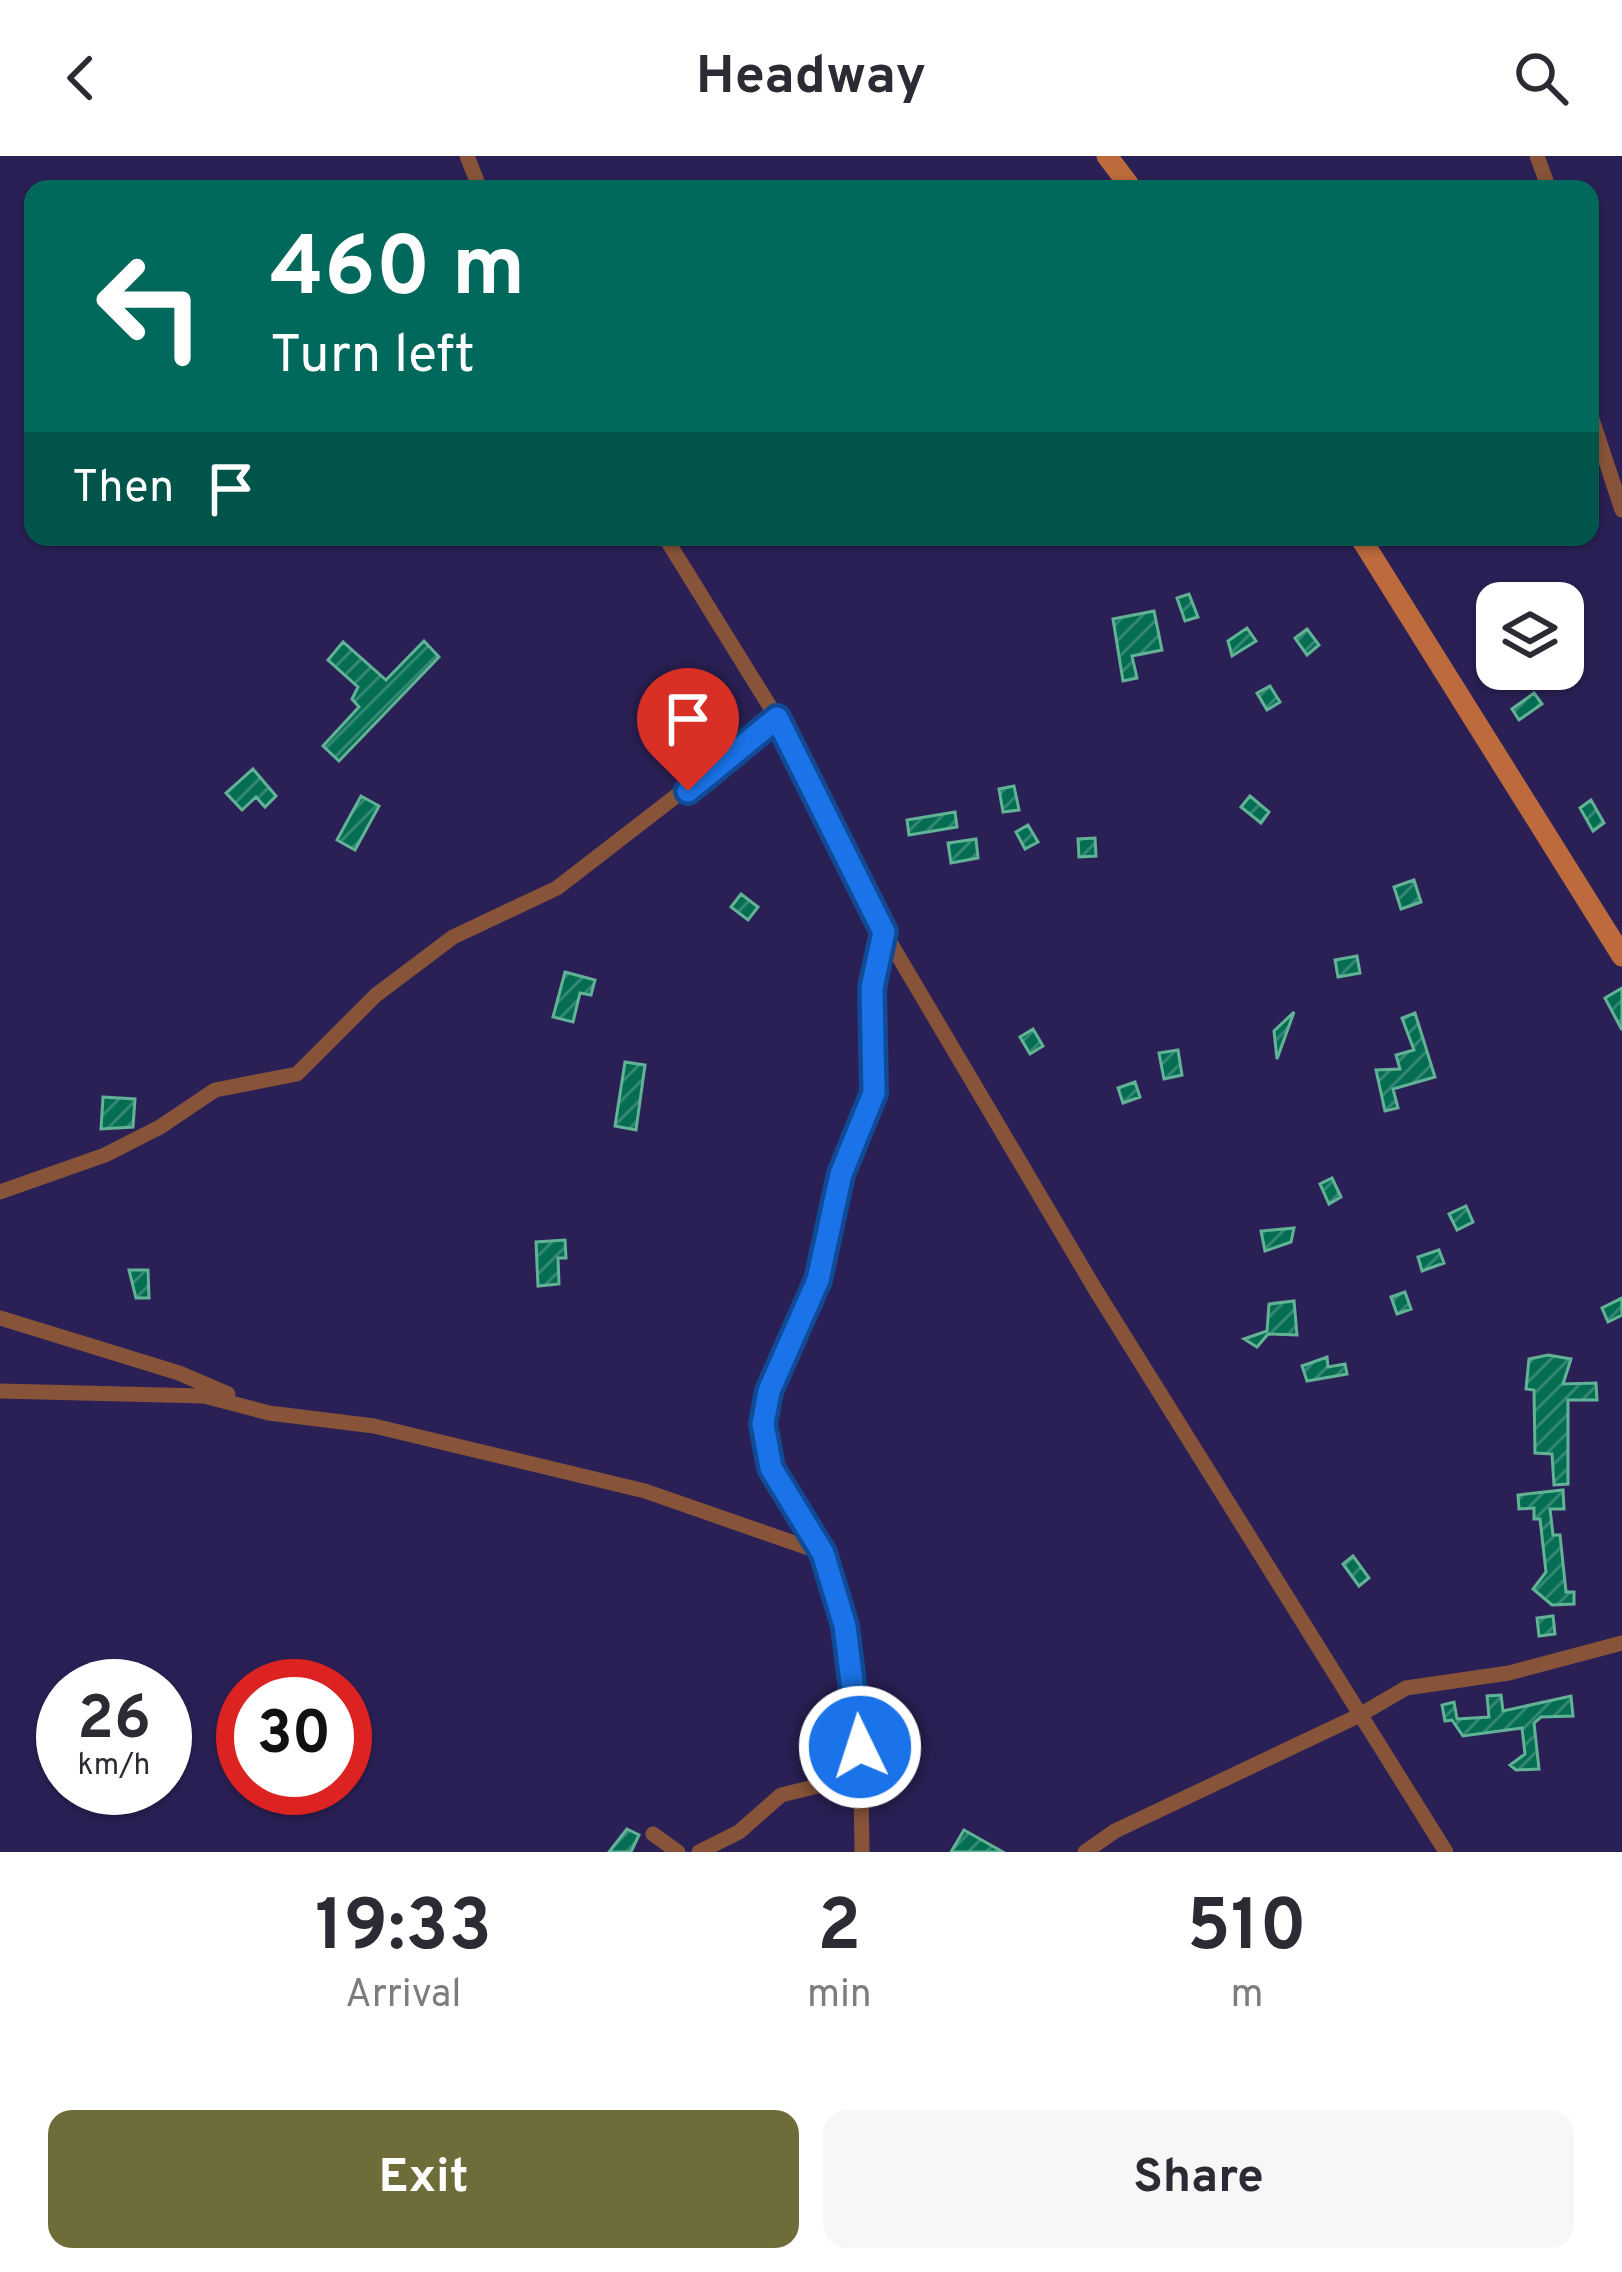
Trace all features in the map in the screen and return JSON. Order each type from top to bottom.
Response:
[{"type":"main road","points":[[1107,156],[1125,180]]},
{"type":"main road","points":[[1366,546],[1622,956]]},
{"type":"street","points":[[1599,440],[1622,510]]},
{"type":"street","points":[[671,546],[777,718],[884,932],[1358,1717],[1447,1852]]},
{"type":"street","points":[[0,1192],[105,1155],[160,1127],[215,1090],[297,1074],[376,995],[453,938],[557,888],[777,718]]},
{"type":"street","points":[[862,1852],[860,1718],[849,1649],[823,1553],[771,1468],[763,1424],[769,1391],[818,1280],[841,1174],[874,1093],[872,988],[884,932]]},
{"type":"street","points":[[0,1318],[179,1373],[269,1413]]},
{"type":"street","points":[[0,1391],[204,1396],[269,1413],[374,1426],[645,1491],[823,1553]]},
{"type":"street","points":[[1085,1852],[1115,1831],[1358,1717],[1406,1688],[1509,1673],[1622,1642]]},
{"type":"street","points":[[699,1852],[739,1832],[781,1795],[859,1776]]},
{"type":"street","points":[[653,1834],[678,1852]]},
{"type":"building","points":[[1189,594],[1198,617],[1185,621],[1177,598]]},
{"type":"building","points":[[1154,611],[1162,650],[1132,656],[1137,678],[1123,681],[1113,619]]},
{"type":"building","points":[[1247,628],[1256,641],[1232,656],[1228,641]]},
{"type":"building","points":[[1307,629],[1319,645],[1307,655],[1295,638]]},
{"type":"building","points":[[424,641],[439,657],[339,761],[323,746],[359,707],[352,699],[358,687],[328,660],[343,642],[386,680]]},
{"type":"building","points":[[1270,686],[1280,702],[1267,710],[1257,693]]},
{"type":"building","points":[[1534,693],[1542,704],[1519,720],[1512,709]]},
{"type":"building","points":[[253,769],[276,796],[265,807],[256,797],[242,810],[226,793]]},
{"type":"building","points":[[1014,786],[1019,810],[1003,812],[999,789]]},
{"type":"building","points":[[361,796],[379,806],[355,850],[337,840]]},
{"type":"building","points":[[1250,796],[1269,812],[1261,823],[1241,807]]},
{"type":"building","points":[[1591,800],[1604,823],[1593,831],[1580,808]]},
{"type":"building","points":[[955,812],[957,827],[909,835],[907,820]]},
{"type":"building","points":[[1028,825],[1038,842],[1025,849],[1016,832]]},
{"type":"building","points":[[1095,838],[1096,856],[1079,857],[1078,839]]},
{"type":"building","points":[[976,839],[978,858],[951,863],[948,843]]},
{"type":"building","points":[[1414,880],[1421,902],[1401,909],[1394,887]]},
{"type":"building","points":[[741,894],[758,907],[748,920],[731,907]]},
{"type":"building","points":[[1357,956],[1360,973],[1338,977],[1335,960]]},
{"type":"building","points":[[565,972],[595,980],[591,995],[580,993],[573,1022],[553,1017]]},
{"type":"building","points":[[1622,988],[1622,1030],[1605,998]]},
{"type":"building","points":[[1294,1012],[1277,1059],[1274,1031]]},
{"type":"building","points":[[1415,1013],[1435,1077],[1393,1089],[1398,1108],[1385,1111],[1376,1070],[1400,1069],[1396,1055],[1414,1050],[1402,1018]]},
{"type":"building","points":[[1033,1029],[1043,1046],[1030,1054],[1020,1037]]},
{"type":"building","points":[[1178,1050],[1182,1075],[1164,1079],[1159,1053]]},
{"type":"building","points":[[625,1062],[645,1065],[636,1130],[615,1126]]},
{"type":"building","points":[[1135,1082],[1140,1097],[1123,1103],[1118,1088]]},
{"type":"building","points":[[103,1097],[135,1099],[133,1127],[101,1129]]},
{"type":"building","points":[[1332,1178],[1341,1197],[1329,1204],[1320,1184]]},
{"type":"building","points":[[1466,1206],[1473,1222],[1457,1230],[1449,1214]]},
{"type":"building","points":[[1294,1228],[1291,1242],[1265,1251],[1261,1231]]},
{"type":"building","points":[[565,1240],[566,1258],[558,1258],[559,1284],[538,1286],[536,1242]]},
{"type":"building","points":[[1439,1250],[1444,1263],[1422,1271],[1418,1257]]},
{"type":"building","points":[[129,1270],[148,1270],[149,1298],[136,1298]]},
{"type":"building","points":[[1405,1292],[1411,1309],[1397,1314],[1391,1297]]},
{"type":"building","points":[[1622,1298],[1622,1315],[1608,1322],[1602,1308]]},
{"type":"building","points":[[1294,1301],[1297,1335],[1268,1334],[1257,1347],[1244,1339],[1267,1331],[1269,1304]]},
{"type":"building","points":[[1548,1355],[1571,1359],[1563,1384],[1596,1383],[1597,1400],[1568,1400],[1568,1484],[1554,1485],[1552,1454],[1535,1453],[1534,1390],[1526,1389],[1529,1359]]},
{"type":"building","points":[[1327,1357],[1328,1367],[1345,1364],[1347,1374],[1307,1381],[1302,1366]]},
{"type":"building","points":[[1563,1490],[1564,1509],[1550,1509],[1553,1535],[1560,1535],[1566,1592],[1574,1592],[1574,1604],[1552,1605],[1533,1589],[1546,1572],[1540,1519],[1534,1519],[1534,1508],[1519,1509],[1518,1495]]},
{"type":"building","points":[[1353,1556],[1369,1578],[1359,1586],[1343,1564]]},
{"type":"building","points":[[1553,1616],[1555,1634],[1539,1636],[1537,1618]]},
{"type":"building","points":[[1501,1695],[1503,1711],[1571,1696],[1573,1716],[1541,1717],[1534,1723],[1539,1769],[1516,1770],[1510,1765],[1525,1754],[1522,1728],[1463,1736],[1452,1720],[1445,1721],[1442,1705],[1454,1702],[1457,1719],[1489,1717],[1487,1696]]},
{"type":"building","points":[[627,1829],[639,1835],[631,1852],[609,1852]]},
{"type":"building","points":[[964,1830],[1003,1852],[951,1852]]},
{"type":"route","points":[[688,791],[777,718],[884,932],[872,988],[874,1093],[841,1174],[818,1280],[769,1391],[763,1424],[771,1468],[823,1553],[845,1626],[860,1747]]}]
